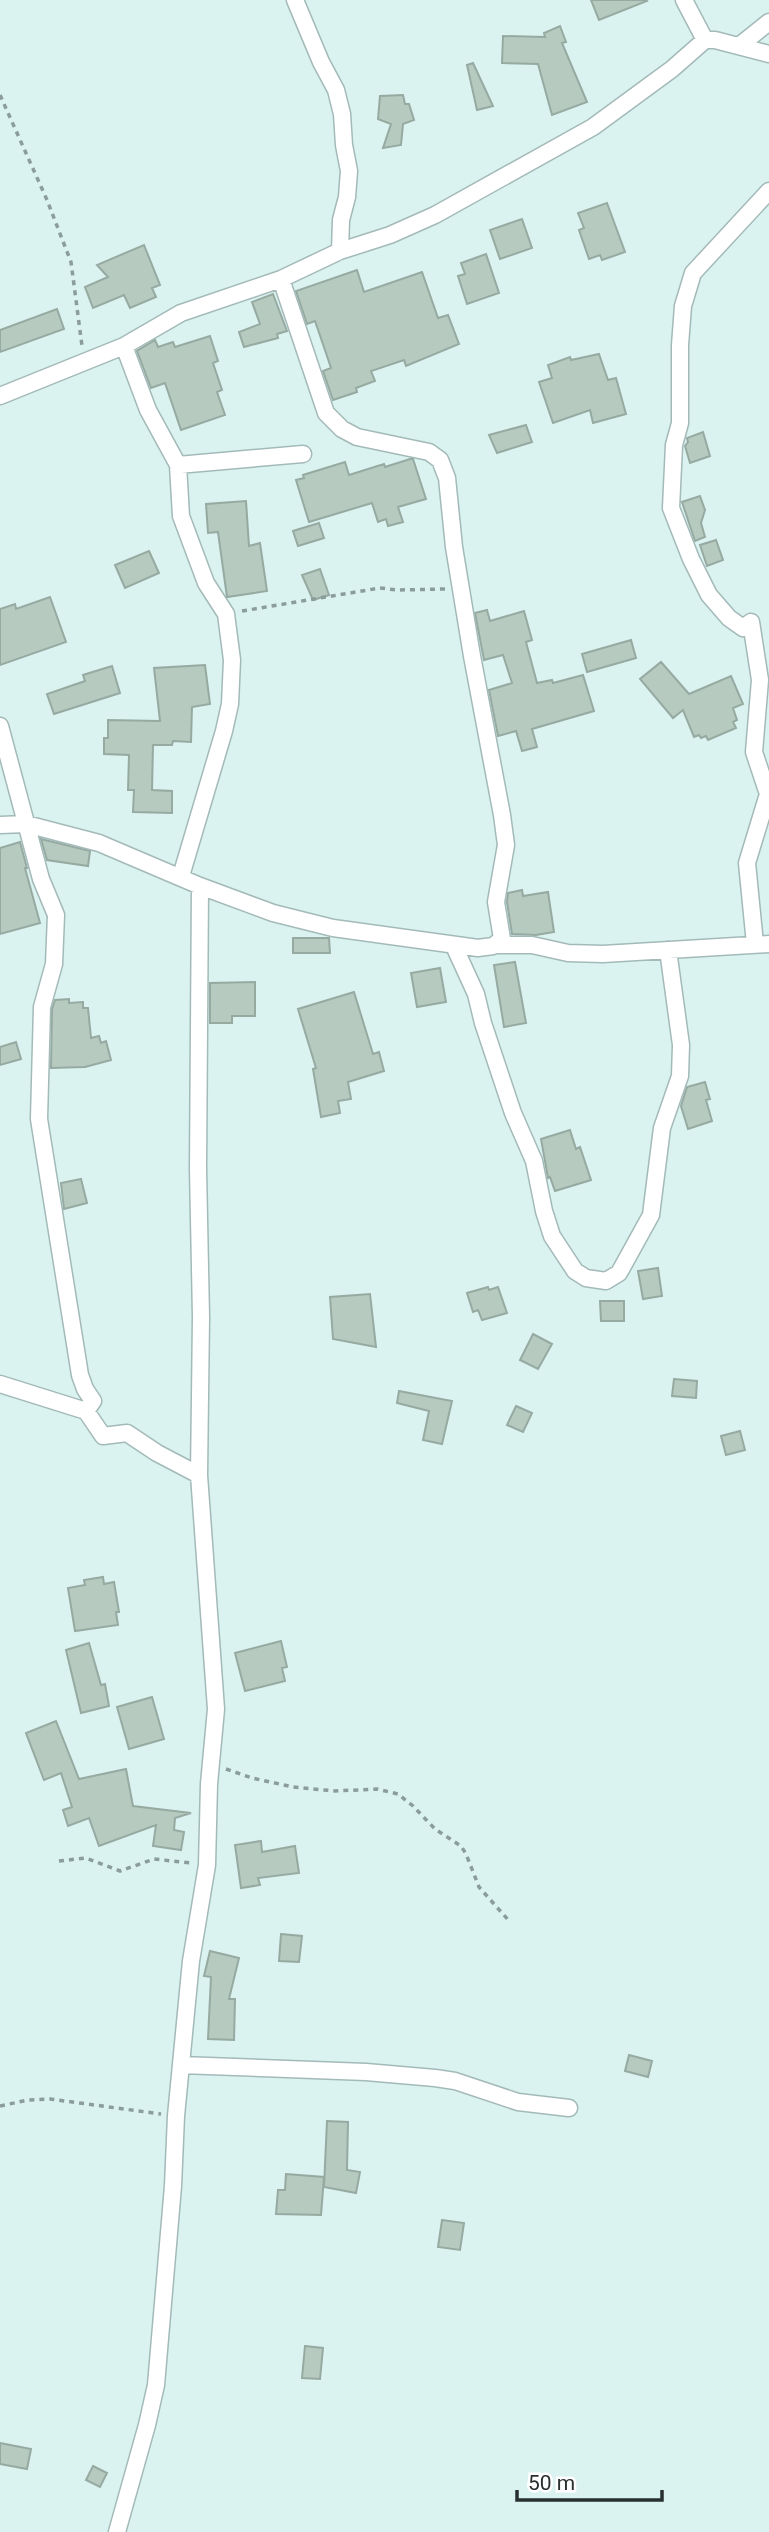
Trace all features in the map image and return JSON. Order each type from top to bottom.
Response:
[{"type":"street","points":[[295,0],[336,90],[342,114],[349,172],[347,197],[341,220],[340,251]]},
{"type":"street","points":[[684,0],[705,40]]},
{"type":"street","points":[[739,46],[769,22]]},
{"type":"street","points":[[0,396],[124,346],[181,313],[281,279],[340,251],[390,235],[435,215],[593,127],[705,40],[715,40],[769,54]]},
{"type":"street","points":[[0,825],[26,824],[99,843],[200,886],[273,913],[333,928],[454,946],[487,948],[497,945],[531,945],[568,953],[603,954],[762,944],[747,863],[768,794],[754,752],[760,680],[754,632],[751,622],[743,628],[729,618],[709,595],[671,508],[674,445],[680,423],[683,306],[693,273],[769,191]]},
{"type":"street","points":[[281,279],[326,413],[342,429],[357,437],[429,452],[440,460],[447,478],[461,589],[506,845],[496,902],[502,939],[497,945]]},
{"type":"street","points":[[124,346],[148,410],[178,465],[181,516],[206,583],[226,614],[232,660],[230,704],[218,758],[181,876]]},
{"type":"street","points":[[178,465],[303,454]]},
{"type":"street","points":[[0,726],[41,879],[55,915],[54,964],[42,1007],[39,1119],[80,1374],[93,1401],[86,1411]]},
{"type":"street","points":[[117,2532],[156,2385],[173,2186],[176,2116],[191,1961],[207,1865],[216,1709],[199,1475],[200,886]]},
{"type":"street","points":[[454,946],[476,994],[482,1023],[513,1113],[534,1161],[552,1236],[579,1274],[586,1279],[601,1281],[611,1279],[619,1273],[651,1214],[665,1114],[680,1076],[681,1045],[668,950]]},
{"type":"street","points":[[0,1384],[86,1411],[103,1436],[127,1433],[157,1454],[199,1475]]},
{"type":"street","points":[[181,2065],[366,2072],[435,2078],[518,2102],[569,2108]]},
{"type":"path","points":[[0,95],[47,200],[71,262],[85,362]]},
{"type":"path","points":[[226,614],[380,588],[461,589]]},
{"type":"path","points":[[211,1763],[252,1778],[293,1787],[335,1791],[377,1789],[398,1794],[435,1829],[461,1846],[479,1887],[510,1922]]},
{"type":"path","points":[[59,1861],[86,1858],[120,1871],[154,1859],[207,1865]]},
{"type":"path","points":[[0,2106],[50,2099],[176,2116]]},
{"type":"building","points":[[591,0],[646,0],[647,1],[599,20]]},
{"type":"building","points":[[560,26],[566,42],[562,43],[587,102],[552,115],[538,64],[502,63],[503,36],[545,37],[544,33]]},
{"type":"building","points":[[473,63],[493,106],[477,110],[467,65]]},
{"type":"building","points":[[403,95],[414,120],[403,124],[401,145],[383,148],[391,124],[378,119],[380,96]]},
{"type":"building","points":[[607,203],[625,252],[602,260],[600,255],[589,259],[579,230],[584,228],[578,213]]},
{"type":"building","points":[[522,219],[532,248],[500,259],[490,230]]},
{"type":"building","points":[[144,245],[160,285],[152,288],[156,297],[130,308],[124,295],[93,308],[85,287],[108,277],[97,265]]},
{"type":"building","points":[[486,254],[499,293],[467,304],[458,276],[465,274],[461,263]]},
{"type":"building","points":[[357,270],[364,292],[422,272],[438,318],[448,315],[459,344],[406,366],[404,360],[371,371],[375,381],[356,388],[357,392],[333,400],[323,371],[331,368],[328,359],[315,321],[307,324],[296,291]]},
{"type":"building","points":[[273,294],[287,331],[277,334],[278,338],[244,347],[239,332],[260,324],[252,302]]},
{"type":"building","points":[[57,309],[64,329],[0,352],[0,330]]},
{"type":"building","points":[[210,336],[218,361],[213,363],[222,390],[217,392],[225,415],[181,430],[165,383],[151,388],[137,351],[155,340],[158,347],[173,342],[175,347]]},
{"type":"building","points":[[599,354],[608,380],[616,378],[626,414],[593,423],[590,410],[553,423],[539,382],[552,378],[548,365],[570,357],[571,360]]},
{"type":"building","points":[[526,425],[532,442],[497,453],[489,435]]},
{"type":"building","points":[[703,432],[710,456],[690,463],[685,446],[687,438]]},
{"type":"building","points":[[413,459],[426,499],[398,507],[403,522],[388,526],[386,519],[378,522],[372,503],[309,522],[296,480],[304,478],[303,475],[345,462],[349,475]]},
{"type":"building","points":[[700,496],[705,510],[701,523],[705,537],[695,541],[682,502]]},
{"type":"building","points":[[246,501],[249,546],[260,543],[267,591],[227,597],[218,532],[208,533],[206,504]]},
{"type":"building","points":[[319,523],[324,538],[298,546],[293,531]]},
{"type":"building","points":[[716,540],[723,560],[707,566],[700,545]]},
{"type":"building","points":[[149,551],[159,573],[125,588],[115,565]]},
{"type":"building","points":[[320,569],[329,595],[313,600],[302,575]]},
{"type":"building","points":[[50,597],[66,642],[0,665],[0,609],[15,604],[16,609]]},
{"type":"building","points":[[487,610],[490,621],[524,611],[532,640],[526,642],[537,683],[552,680],[553,683],[583,675],[594,711],[532,729],[537,747],[522,751],[516,731],[498,736],[489,690],[512,683],[503,655],[484,660],[475,613]]},
{"type":"building","points":[[631,640],[636,658],[587,672],[582,654]]},
{"type":"building","points":[[661,662],[689,694],[731,676],[743,704],[733,708],[737,720],[733,722],[736,728],[708,740],[706,736],[694,737],[683,710],[673,718],[640,679]]},
{"type":"building","points":[[205,665],[210,704],[192,707],[191,742],[173,741],[172,745],[153,745],[152,790],[172,791],[172,813],[133,812],[134,790],[128,790],[129,755],[104,754],[104,738],[108,738],[108,720],[160,721],[154,668]]},
{"type":"building","points":[[112,666],[120,693],[54,714],[47,694],[85,681],[83,675]]},
{"type":"building","points":[[41,839],[90,851],[88,866],[47,860]]},
{"type":"building","points":[[20,842],[40,923],[0,934],[0,848]]},
{"type":"building","points":[[522,890],[523,896],[548,892],[554,932],[536,935],[512,934],[508,893]]},
{"type":"building","points":[[293,938],[329,938],[330,953],[293,953]]},
{"type":"building","points":[[515,962],[526,1023],[504,1027],[494,965]]},
{"type":"building","points":[[440,968],[446,1002],[417,1007],[411,973]]},
{"type":"building","points":[[255,982],[255,1016],[232,1016],[232,1023],[210,1023],[210,983]]},
{"type":"building","points":[[354,992],[373,1054],[379,1052],[384,1071],[348,1082],[351,1099],[338,1101],[340,1113],[321,1117],[313,1069],[316,1068],[298,1009]]},
{"type":"building","points":[[69,999],[69,1003],[83,1002],[83,1008],[88,1008],[91,1038],[99,1036],[101,1043],[106,1041],[111,1060],[85,1067],[51,1068],[52,1009],[55,1000]]},
{"type":"building","points":[[16,1042],[21,1059],[0,1065],[0,1047]]},
{"type":"building","points":[[705,1082],[710,1099],[706,1100],[712,1121],[688,1129],[681,1106],[687,1087]]},
{"type":"building","points":[[570,1130],[576,1149],[580,1147],[591,1180],[555,1191],[550,1177],[548,1178],[541,1139]]},
{"type":"building","points":[[81,1179],[87,1203],[64,1209],[61,1183]]},
{"type":"building","points":[[658,1268],[662,1296],[643,1299],[638,1271]]},
{"type":"building","points":[[488,1287],[489,1290],[498,1287],[507,1313],[482,1320],[478,1310],[473,1312],[467,1293]]},
{"type":"building","points":[[370,1294],[376,1347],[333,1339],[330,1297]]},
{"type":"building","points":[[600,1301],[624,1301],[624,1321],[601,1321]]},
{"type":"building","points":[[533,1334],[552,1344],[538,1369],[520,1360]]},
{"type":"building","points":[[674,1379],[697,1381],[696,1398],[672,1396]]},
{"type":"building","points":[[399,1391],[452,1401],[442,1444],[423,1440],[429,1411],[397,1403]]},
{"type":"building","points":[[516,1406],[532,1413],[523,1432],[507,1425]]},
{"type":"building","points":[[740,1431],[745,1450],[726,1455],[721,1436]]},
{"type":"building","points":[[103,1577],[104,1584],[114,1582],[119,1612],[116,1612],[118,1625],[75,1631],[68,1588],[85,1585],[84,1580]]},
{"type":"building","points":[[281,1641],[287,1667],[282,1668],[285,1681],[245,1691],[235,1653]]},
{"type":"building","points":[[89,1643],[101,1685],[105,1684],[109,1706],[81,1713],[66,1650]]},
{"type":"building","points":[[152,1697],[164,1739],[129,1749],[117,1707]]},
{"type":"building","points":[[56,1721],[79,1779],[126,1769],[133,1806],[191,1813],[175,1818],[174,1830],[184,1832],[181,1850],[153,1846],[156,1825],[99,1846],[89,1818],[68,1826],[63,1810],[72,1807],[61,1773],[44,1780],[26,1733]]},
{"type":"building","points":[[261,1841],[262,1852],[295,1846],[299,1873],[258,1878],[260,1885],[241,1888],[235,1845]]},
{"type":"building","points":[[281,1934],[302,1936],[299,1962],[279,1961]]},
{"type":"building","points":[[210,1951],[239,1958],[229,1999],[235,1999],[234,2040],[208,2039],[211,1977],[204,1976]]},
{"type":"building","points":[[629,2055],[652,2061],[648,2077],[625,2071]]},
{"type":"building","points":[[327,2121],[348,2122],[347,2170],[360,2172],[356,2193],[324,2187]]},
{"type":"building","points":[[286,2174],[324,2177],[321,2215],[276,2214],[278,2190],[285,2190]]},
{"type":"building","points":[[442,2220],[464,2223],[460,2250],[438,2247]]},
{"type":"building","points":[[305,2346],[323,2348],[320,2379],[302,2378]]},
{"type":"building","points":[[0,2443],[31,2449],[27,2469],[0,2464]]},
{"type":"building","points":[[93,2466],[107,2473],[100,2487],[86,2480]]}]
